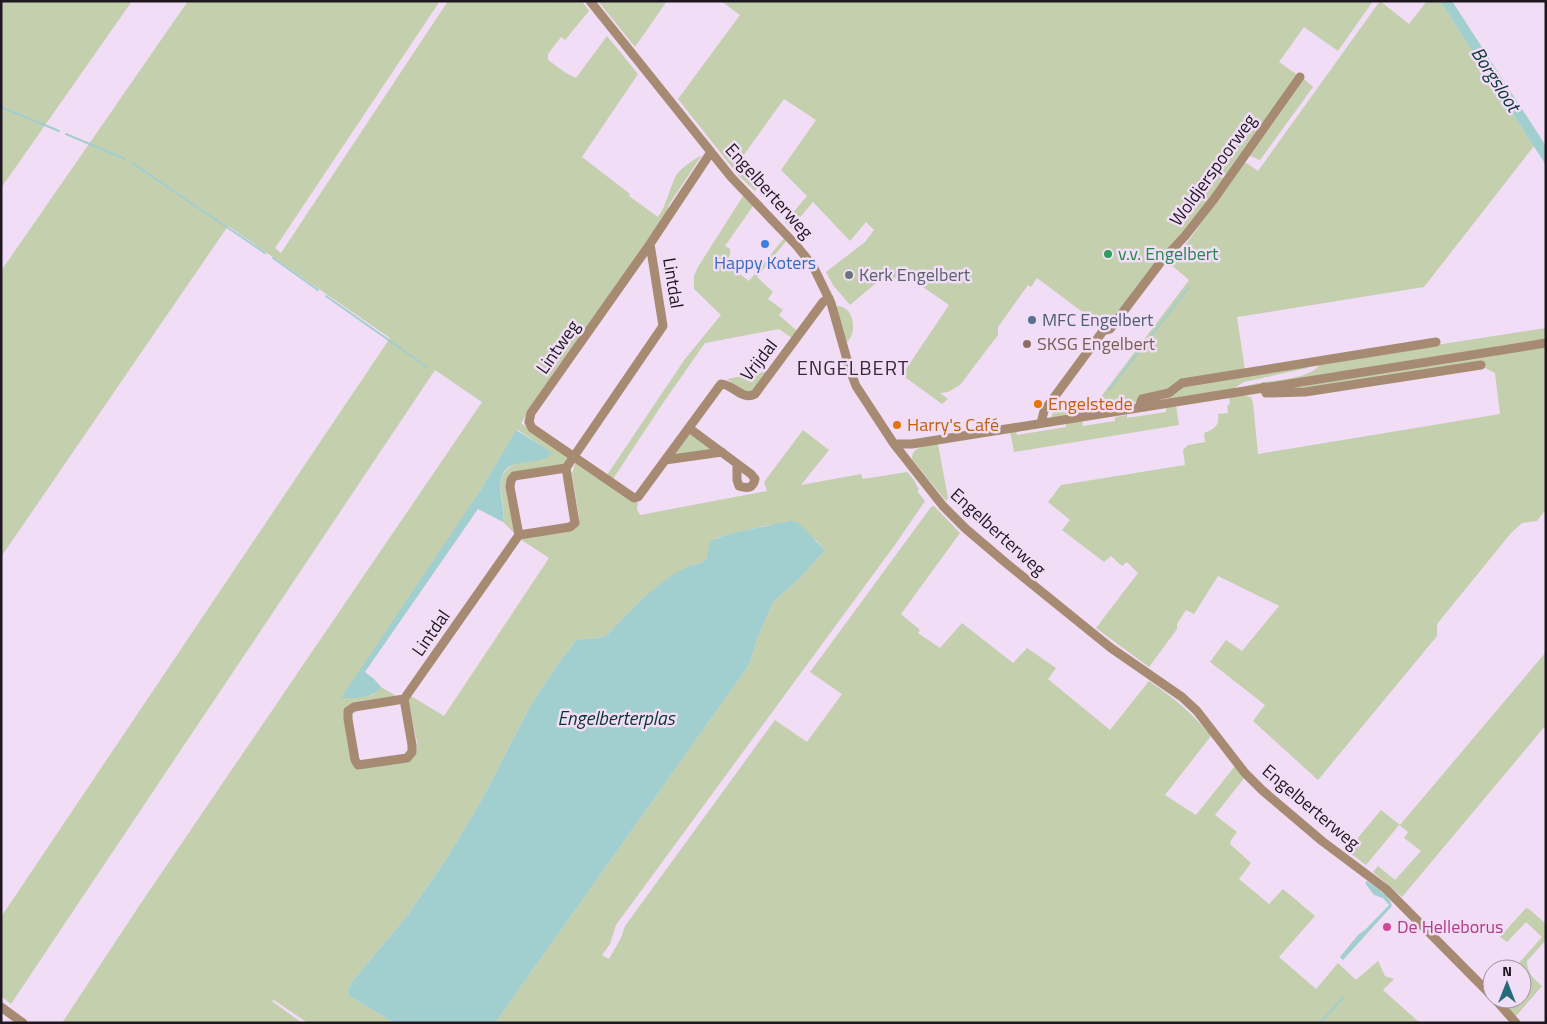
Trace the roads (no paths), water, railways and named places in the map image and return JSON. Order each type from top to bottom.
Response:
[{"type":"street","name":"Engelberterweg","points":[[590,1],[746,194],[796,245],[813,266],[829,298],[856,386],[904,458],[943,506],[988,549],[1112,648],[1182,697],[1197,710],[1245,773],[1262,790],[1322,841],[1386,889],[1482,986]]},
{"type":"street","name":"Woldjerspoorweg","points":[[1041,422],[1044,411],[1075,367],[1103,331],[1110,329],[1160,263],[1197,221],[1300,76]]},
{"type":"street","name":"Lintdal","points":[[566,468],[664,326],[650,244],[712,152]]},
{"type":"street","name":"Lintweg","points":[[574,457],[532,428],[529,422],[531,414],[650,244]]},
{"type":"street","name":"Vrijdal","points":[[574,457],[634,498],[638,497],[721,384],[727,384],[744,396],[750,397],[754,394],[823,302],[829,298]]},
{"type":"street","points":[[1138,407],[1142,400],[1169,393],[1182,383],[1436,342]]},
{"type":"street","points":[[894,444],[912,444],[1546,343]]},
{"type":"street","points":[[1264,387],[1266,393],[1305,392],[1481,365]]},
{"type":"street","points":[[689,428],[737,464]]},
{"type":"street","points":[[904,458],[912,444]]},
{"type":"street","points":[[665,460],[722,452]]},
{"type":"street","points":[[566,468],[575,523],[570,527],[519,536],[510,480],[514,476],[566,468]]},
{"type":"street","name":"Lintdal","points":[[404,700],[519,536]]},
{"type":"street","points":[[404,700],[412,752],[407,758],[358,766],[355,760],[348,712],[354,707],[404,700]]},
{"type":"street","points":[[1,1007],[23,1023]]},
{"type":"street","points":[[1504,1009],[1516,1023]]},
{"type":"water","name":"Borgsloot","points":[[1440,1],[1452,1],[1546,146],[1546,165]]},
{"type":"water","points":[[516,430],[553,453],[540,460],[508,467],[501,478],[500,484],[503,522],[478,509],[365,672],[381,687],[378,691],[368,696],[341,698],[480,491]]},
{"type":"water","name":"Engelberterplas","points":[[789,521],[797,522],[825,550],[801,577],[773,602],[757,639],[749,665],[495,1023],[395,1023],[349,996],[348,990],[351,983],[407,916],[447,858],[481,801],[532,703],[576,640],[606,636],[643,598],[672,575],[689,566],[701,563],[707,558],[709,545],[714,540],[734,533]]},
{"type":"water","points":[[1367,881],[1388,898],[1392,906],[1343,960],[1340,957],[1358,935],[1389,905],[1383,898],[1374,895],[1365,883]]},
{"type":"waterway","points":[[1,107],[59,131]]},
{"type":"waterway","points":[[66,134],[125,159]]},
{"type":"waterway","points":[[132,163],[265,253]]},
{"type":"waterway","points":[[273,258],[318,290]]},
{"type":"waterway","points":[[1109,390],[1189,287]]},
{"type":"waterway","points":[[326,296],[427,367]]},
{"type":"waterway","points":[[1320,1023],[1343,998]]},
{"type":"place","name":"Happy Koters","points":[[765,244]]},
{"type":"place","name":"v.v. Engelbert","points":[[1108,254]]},
{"type":"place","name":"Kerk Engelbert","points":[[849,275]]},
{"type":"place","name":"MFC Engelbert","points":[[1032,320]]},
{"type":"place","name":"SKSG Engelbert","points":[[1027,344]]},
{"type":"place","name":"Engelstede","points":[[1038,404]]},
{"type":"place","name":"Harry's Café","points":[[897,425]]},
{"type":"place","name":"De Helleborus","points":[[1387,927]]},
{"type":"district","name":"ENGELBERT","points":[[853,368]]}]
